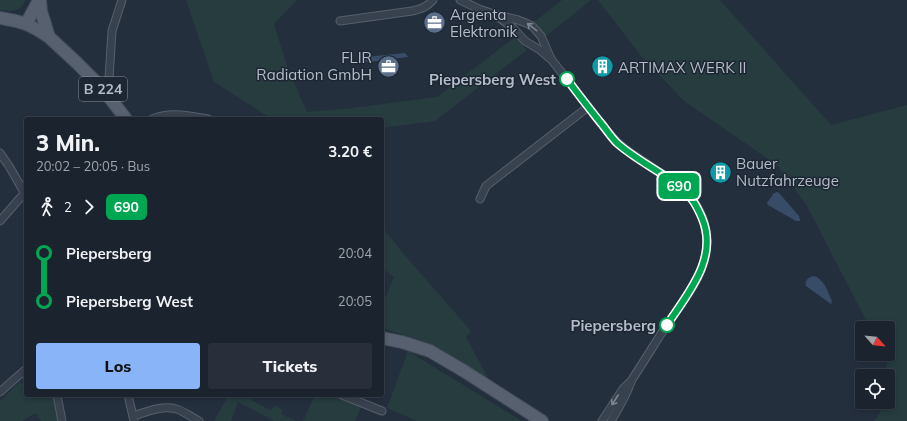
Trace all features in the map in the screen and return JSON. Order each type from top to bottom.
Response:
[{"type":"main road","points":[[26,24],[40,0]]},
{"type":"main road","points":[[40,0],[41,11],[49,38]]},
{"type":"main road","name":"B 224","points":[[0,18],[26,24],[49,38],[71,57],[103,89],[124,117]]},
{"type":"main road","points":[[384,338],[402,342],[430,351],[542,421]]},
{"type":"street","points":[[103,89],[108,78],[112,31],[122,0]]},
{"type":"street","points":[[340,21],[421,9],[429,5],[433,0]]},
{"type":"street","points":[[460,0],[497,16],[518,20],[532,26],[540,36],[551,59],[617,142],[678,185],[693,199],[704,222],[707,236],[707,248],[702,268],[631,381],[623,389],[602,421]]},
{"type":"street","points":[[497,16],[512,27],[525,41],[551,59]]},
{"type":"street","points":[[480,199],[486,186],[588,107]]},
{"type":"street","points":[[157,117],[174,114],[197,117]]},
{"type":"street","points":[[0,153],[24,191]]},
{"type":"street","points":[[0,221],[24,195]]},
{"type":"street","points":[[0,392],[24,370]]},
{"type":"street","points":[[611,421],[623,403],[631,381]]},
{"type":"street","points":[[57,397],[62,421]]},
{"type":"street","points":[[129,397],[134,418],[160,408],[172,408],[179,410],[199,421]]},
{"type":"street","points":[[347,397],[382,411]]},
{"type":"green space","points":[[0,0],[26,0],[21,7],[12,11],[0,10]]},
{"type":"green space","points":[[186,0],[297,0],[274,24],[287,66],[307,112],[437,97],[515,37],[527,50],[435,121],[384,128],[384,117],[269,117],[214,82]]},
{"type":"green space","points":[[562,0],[591,0],[545,37],[534,22]]},
{"type":"green space","points":[[598,0],[720,0],[831,125],[907,105],[907,421],[874,421],[882,409],[895,409],[895,369],[886,369],[887,361],[895,361],[895,321],[866,321],[807,206],[778,166],[684,101],[641,56]]},
{"type":"green space","points":[[384,230],[471,331],[466,337],[489,380],[440,349],[414,338],[384,329],[384,300],[394,277],[384,270]]},
{"type":"green space","points":[[408,351],[522,421],[417,421],[387,408]]},
{"type":"green space","points":[[20,382],[22,384],[24,382],[24,397],[53,397],[59,421],[41,421],[36,413],[22,421],[0,421],[0,401]]},
{"type":"green space","points":[[225,397],[246,397],[270,410],[276,406],[283,410],[281,414],[296,421],[274,421],[238,402],[231,421],[214,421],[227,398]]},
{"type":"green space","points":[[314,397],[338,397],[361,407],[355,421],[303,421]]},
{"type":"water","points":[[405,53],[408,57],[361,63],[366,57]]},
{"type":"water","points":[[778,192],[799,216],[800,221],[796,221],[768,205],[767,203],[774,193]]},
{"type":"water","points":[[814,276],[825,286],[832,301],[831,304],[806,286],[807,279]]},
{"type":"bus line","name":"690","points":[[567,79],[617,142],[678,185],[693,199],[704,222],[707,236],[707,248],[702,268],[667,325]]},
{"type":"place","name":"Argenta Elektronik","points":[[435,23]]},
{"type":"place","name":"FLIR Radiation GmbH","points":[[388,66]]},
{"type":"place","name":"ARTIMAX WERK II","points":[[602,67]]},
{"type":"place","name":"Piepersberg West","points":[[567,79]]},
{"type":"place","name":"Bauer Nutzfahrzeuge","points":[[721,172]]},
{"type":"place","name":"Piepersberg","points":[[667,325]]}]
